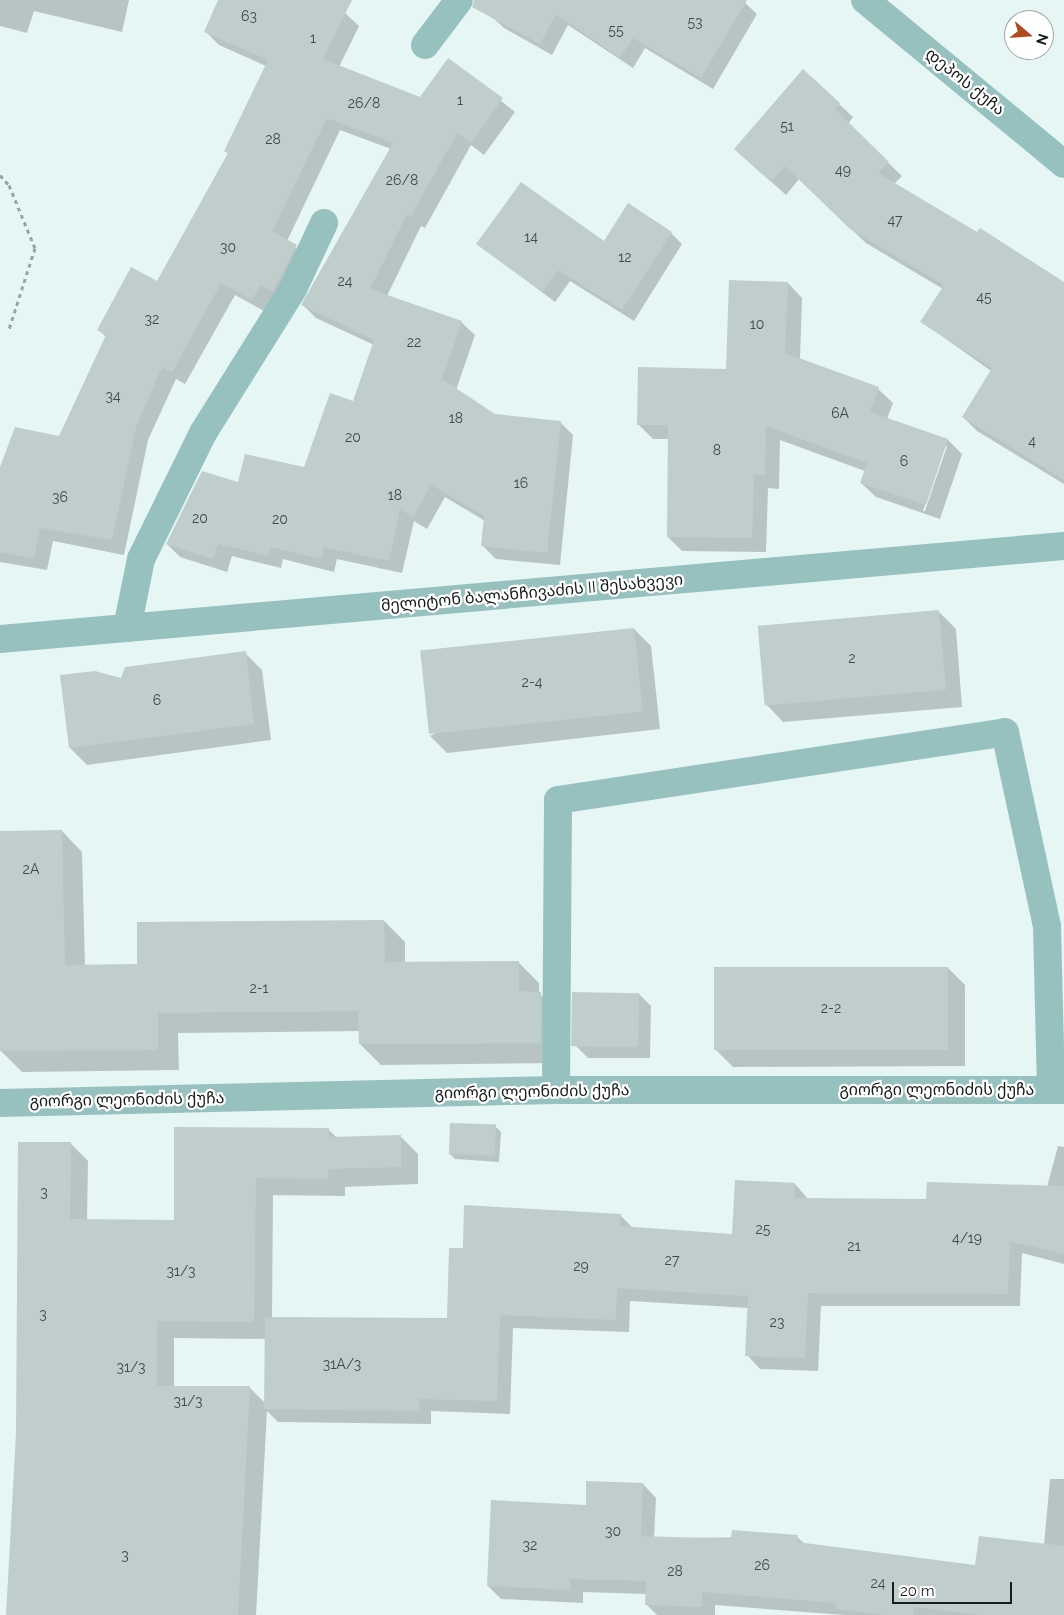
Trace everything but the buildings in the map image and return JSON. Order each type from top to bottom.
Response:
[{"type":"street","points":[[425,45],[459,0]]},
{"type":"street","name":"დეპოს ქუჩა","points":[[865,0],[1064,164]]},
{"type":"street","points":[[127,628],[141,560],[203,433],[293,289],[324,223]]},
{"type":"street","name":"მელიტონ ბალანჩივაძის II შესახვევი","points":[[0,639],[1064,546]]},
{"type":"street","points":[[556,1090],[558,800],[1006,732],[1047,926],[1057,1090]]},
{"type":"street","name":"გიორგი ლეონიძის ქუჩა","points":[[0,1103],[556,1090],[1057,1090]]},
{"type":"path","points":[[0,175],[9,185],[36,248],[9,329]]}]
